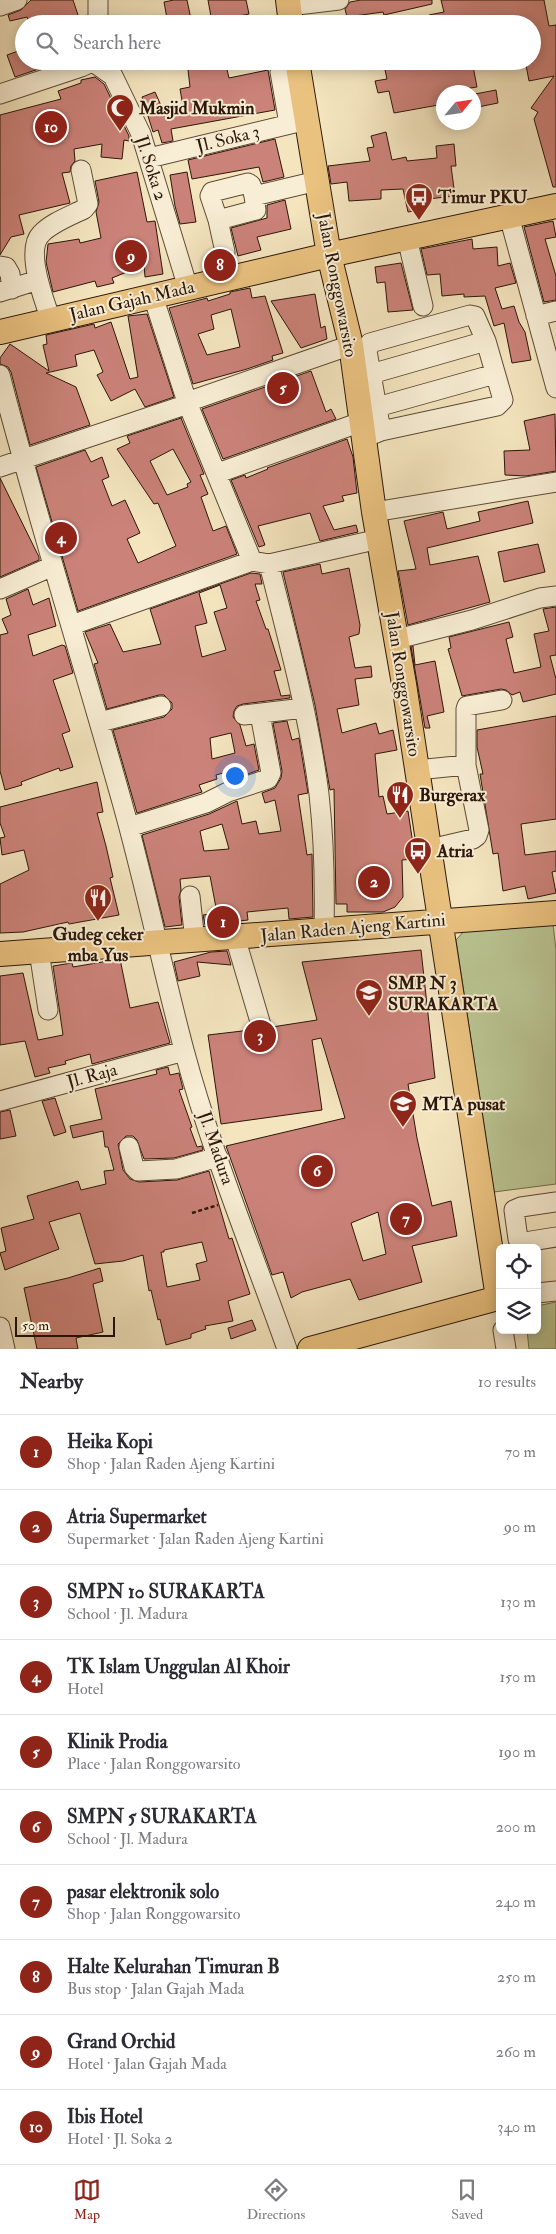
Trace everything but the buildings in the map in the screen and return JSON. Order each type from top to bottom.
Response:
[{"type":"main road","name":"Jalan Ronggowarsito","points":[[298,70],[297,117],[317,181],[329,255],[371,424],[374,512],[418,770],[497,1289]]},
{"type":"main road","name":"Jalan Gajah Mada","points":[[0,332],[329,255],[556,206]]},
{"type":"main road","name":"Jalan Raden Ajeng Kartini","points":[[0,954],[158,944],[556,913]]},
{"type":"main road","points":[[310,1349],[496,1303]]},
{"type":"street","points":[[0,6],[17,0]]},
{"type":"street","points":[[98,0],[98,15]]},
{"type":"street","points":[[289,10],[339,0]]},
{"type":"street","points":[[0,94],[70,70]]},
{"type":"street","name":"Jl. Soka 2","points":[[106,70],[116,81],[141,134],[188,288]]},
{"type":"street","name":"Jl. Soka 3","points":[[149,158],[200,146],[297,117]]},
{"type":"street","points":[[51,320],[38,280],[36,240],[46,229],[88,204],[81,170]]},
{"type":"street","points":[[254,196],[317,181]]},
{"type":"street","points":[[218,220],[256,210],[252,185],[248,183],[212,192],[210,196],[218,220],[225,252]]},
{"type":"street","points":[[509,216],[556,388]]},
{"type":"street","points":[[408,238],[423,306]]},
{"type":"street","points":[[0,266],[6,267],[8,270],[6,290],[38,280]]},
{"type":"street","points":[[153,296],[188,403],[260,563],[304,708],[325,861],[324,930]]},
{"type":"street","points":[[536,316],[556,311]]},
{"type":"street","points":[[470,315],[475,316],[486,341],[503,400],[497,406],[371,424],[371,374],[367,351],[370,343],[470,315]]},
{"type":"street","points":[[371,374],[486,341]]},
{"type":"street","points":[[0,467],[351,345]]},
{"type":"street","points":[[218,473],[371,424],[495,374]]},
{"type":"street","name":"Jl. Madura","points":[[0,375],[22,460],[72,625],[129,827],[184,1051],[218,1157],[287,1349]]},
{"type":"street","points":[[374,512],[556,482]]},
{"type":"street","points":[[72,625],[260,563],[379,539]]},
{"type":"street","points":[[0,589],[53,566]]},
{"type":"street","points":[[396,639],[472,620],[540,598],[556,596]]},
{"type":"street","points":[[430,849],[473,839],[477,836],[479,830],[466,764],[466,709],[467,706],[502,700]]},
{"type":"street","points":[[100,722],[160,706]]},
{"type":"street","points":[[129,827],[206,803],[228,792],[268,779],[271,773],[252,715],[304,708]]},
{"type":"street","points":[[418,770],[466,764]]},
{"type":"street","points":[[190,896],[194,941]]},
{"type":"street","points":[[235,937],[261,1025]]},
{"type":"street","points":[[39,952],[48,1010]]},
{"type":"street","name":"Jl. Raja","points":[[0,1101],[184,1051]]},
{"type":"street","points":[[129,1147],[135,1169],[138,1171],[176,1169],[218,1157]]},
{"type":"street","points":[[556,1202],[521,1207],[514,1210],[518,1240],[525,1242],[556,1237]]},
{"type":"street","points":[[541,1293],[556,1291]]},
{"type":"street","points":[[0,1327],[5,1349]]},
{"type":"street","points":[[504,1334],[506,1349]]},
{"type":"path","points":[[192,1213],[234,1201]]},
{"type":"green space","points":[[553,924],[556,950],[556,1184],[494,1192],[456,940],[465,930]]},
{"type":"green space","points":[[556,1302],[556,1349],[529,1349],[527,1334],[541,1334],[541,1305]]},
{"type":"place","name":"Ibis Hotel","points":[[51,127]]},
{"type":"place","name":"Masjid Mukmin","points":[[120,132]]},
{"type":"place","name":"Timur PKU","points":[[419,221]]},
{"type":"place","name":"Grand Orchid","points":[[131,256]]},
{"type":"place","name":"Halte Kelurahan Timuran B","points":[[220,265]]},
{"type":"place","name":"Klinik Prodia","points":[[283,388]]},
{"type":"place","name":"TK Islam Unggulan Al Khoir","points":[[61,538]]},
{"type":"place","name":"Burgerax","points":[[400,819]]},
{"type":"place","name":"Atria","points":[[418,875]]},
{"type":"place","name":"Atria Supermarket","points":[[374,882]]},
{"type":"place","name":"Gudeg ceker mba Yus","points":[[98,922]]},
{"type":"place","name":"Heika Kopi","points":[[223,922]]},
{"type":"place","name":"SMP N 3 SURAKARTA","points":[[369,1017]]},
{"type":"place","name":"SMPN 10 SURAKARTA","points":[[260,1036]]},
{"type":"place","name":"MTA pusat","points":[[403,1128]]},
{"type":"place","name":"SMPN 5 SURAKARTA","points":[[317,1171]]},
{"type":"place","name":"pasar elektronik solo","points":[[406,1219]]}]
